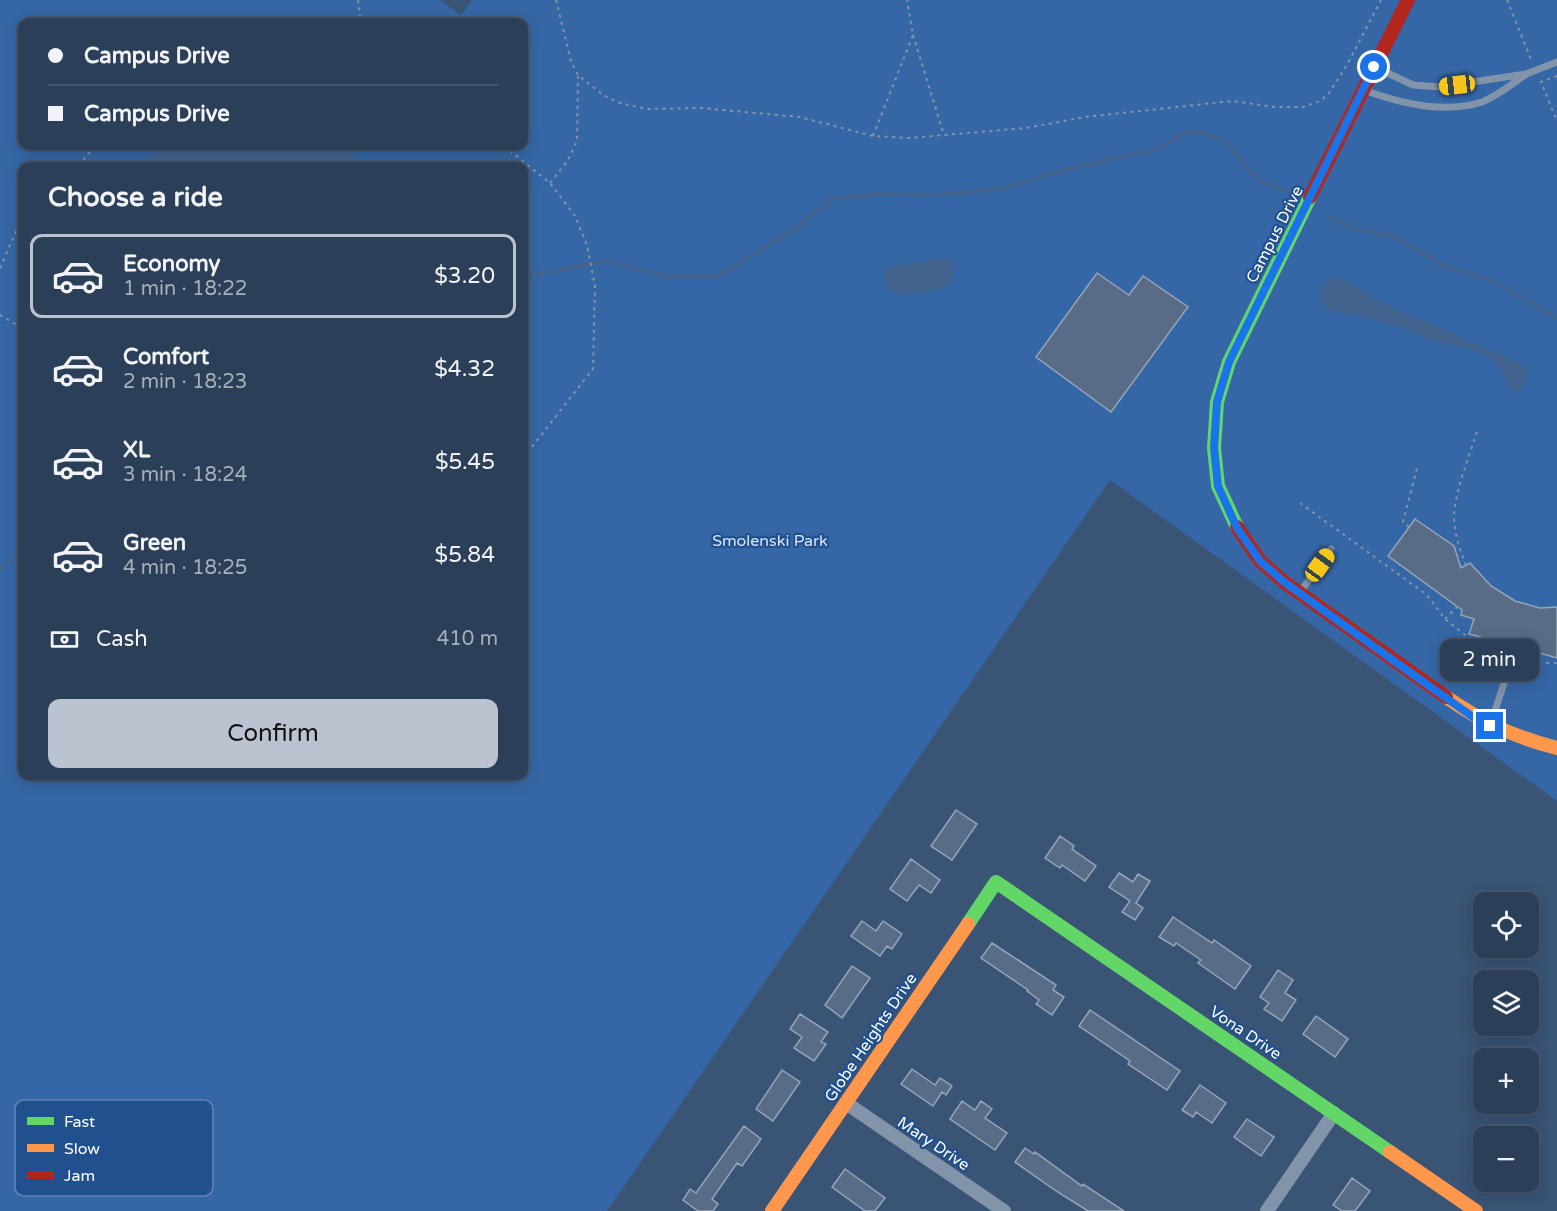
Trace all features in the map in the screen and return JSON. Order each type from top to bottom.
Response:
[{"type":"street","name":"Campus Drive","points":[[1408,0],[1229,362],[1217,402],[1214,448],[1218,486],[1237,528],[1260,561],[1299,593],[1473,717],[1531,742],[1557,748]]},
{"type":"street","name":"Globe Heights Drive","points":[[772,1211],[996,882]]},
{"type":"street","name":"Vona Drive","points":[[996,882],[1476,1211]]},
{"type":"street","name":"Mary Drive","points":[[846,1103],[1004,1211]]},
{"type":"street","points":[[1267,1211],[1334,1113]]},
{"type":"lane","points":[[1374,67],[1413,85],[1440,87],[1526,74],[1557,62]]},
{"type":"lane","points":[[1364,90],[1382,97],[1452,108],[1482,101],[1511,86],[1526,74]]},
{"type":"lane","points":[[1299,593],[1331,549]]},
{"type":"lane","points":[[1490,726],[1506,677]]},
{"type":"path","points":[[358,0],[360,18]]},
{"type":"path","points":[[556,0],[571,61],[578,75],[603,95],[620,104],[647,110],[701,108],[800,117],[873,136],[909,138],[1026,128],[1084,117],[1232,101],[1275,107],[1303,107],[1320,101],[1329,93],[1347,65],[1381,0]]},
{"type":"path","points":[[907,0],[913,34],[944,135]]},
{"type":"path","points":[[1507,0],[1531,59]]},
{"type":"path","points":[[873,136],[913,34]]},
{"type":"path","points":[[550,183],[568,160],[576,141],[578,75]]},
{"type":"path","points":[[1557,76],[1541,82],[1557,121]]},
{"type":"path","points":[[509,150],[524,162]]},
{"type":"path","points":[[528,165],[550,183],[575,216],[587,245],[595,285],[593,369],[528,452]]},
{"type":"path","points":[[0,268],[18,227]]},
{"type":"path","points":[[0,315],[18,326]]},
{"type":"path","points":[[1466,565],[1458,545],[1454,519],[1456,501],[1478,428]]},
{"type":"path","points":[[1409,527],[1403,522],[1417,468]]},
{"type":"path","points":[[1300,503],[1427,595],[1445,619],[1474,642],[1500,655],[1537,663],[1557,663]]},
{"type":"path","points":[[1445,619],[1459,605]]},
{"type":"green space","name":"Smolenski Park","points":[[0,0],[440,0],[461,15],[472,0],[1557,0],[1557,801],[1110,480],[607,1211],[0,1211]]},
{"type":"shaded area","points":[[157,150],[350,150],[357,162],[146,162]]},
{"type":"shaded area","points":[[941,258],[949,259],[954,264],[952,278],[941,288],[903,294],[891,291],[887,287],[884,272],[890,267]]},
{"type":"shaded area","points":[[1336,277],[1394,309],[1521,364],[1528,371],[1526,380],[1518,392],[1513,393],[1499,367],[1478,351],[1428,339],[1401,327],[1358,315],[1332,312],[1321,304],[1319,293],[1325,282]]},
{"type":"building","points":[[1097,273],[1129,295],[1143,276],[1188,307],[1111,412],[1036,357]]},
{"type":"building","points":[[1415,519],[1454,546],[1461,568],[1470,563],[1491,586],[1515,601],[1540,608],[1557,607],[1557,658],[1522,648],[1520,656],[1501,651],[1504,643],[1469,634],[1474,619],[1461,615],[1462,610],[1388,556]]},
{"type":"building","points":[[956,810],[977,824],[952,860],[931,846]]},
{"type":"building","points":[[1060,836],[1074,846],[1072,849],[1096,866],[1085,881],[1062,865],[1060,868],[1045,858]]},
{"type":"building","points":[[911,859],[940,880],[931,893],[919,885],[907,901],[890,889]]},
{"type":"building","points":[[1119,873],[1133,882],[1138,874],[1150,881],[1136,903],[1143,908],[1135,920],[1122,912],[1130,901],[1109,887]]},
{"type":"building","points":[[1173,917],[1212,943],[1214,940],[1251,966],[1235,989],[1198,963],[1201,960],[1176,943],[1174,946],[1159,937]]},
{"type":"building","points":[[862,921],[876,931],[883,921],[902,934],[892,949],[887,946],[880,956],[851,936]]},
{"type":"building","points":[[992,943],[1056,985],[1053,990],[1064,997],[1052,1015],[1036,1004],[1039,1000],[1028,990],[981,958]]},
{"type":"building","points":[[852,966],[870,978],[842,1018],[825,1005]]},
{"type":"building","points":[[1278,970],[1293,980],[1285,993],[1296,1000],[1282,1021],[1264,1009],[1269,1003],[1260,997]]},
{"type":"building","points":[[1090,1010],[1180,1071],[1167,1090],[1128,1064],[1130,1061],[1079,1026]]},
{"type":"building","points":[[800,1014],[828,1032],[821,1042],[826,1044],[814,1061],[794,1048],[802,1037],[790,1029]]},
{"type":"building","points":[[1316,1016],[1348,1039],[1335,1057],[1303,1034]]},
{"type":"building","points":[[912,1069],[935,1085],[940,1078],[952,1086],[946,1095],[942,1092],[933,1106],[901,1084]]},
{"type":"building","points":[[782,1070],[800,1082],[773,1121],[756,1109]]},
{"type":"building","points":[[1200,1085],[1226,1103],[1212,1123],[1196,1112],[1193,1117],[1182,1110]]},
{"type":"building","points":[[962,1101],[975,1110],[981,1101],[992,1109],[985,1118],[1007,1133],[995,1150],[950,1119]]},
{"type":"building","points":[[1247,1119],[1274,1137],[1261,1156],[1234,1137]]},
{"type":"building","points":[[744,1126],[761,1139],[742,1166],[737,1163],[712,1199],[718,1204],[713,1211],[698,1211],[683,1200],[690,1189],[696,1193]]},
{"type":"building","points":[[1025,1148],[1034,1154],[1035,1152],[1082,1186],[1083,1184],[1124,1211],[1088,1211],[1056,1191],[1015,1162]]},
{"type":"building","points":[[845,1169],[885,1198],[875,1211],[865,1211],[832,1187]]},
{"type":"building","points":[[1352,1178],[1370,1191],[1355,1211],[1342,1211],[1333,1205]]},
{"type":"waterway","points":[[528,277],[605,261],[667,276],[718,276],[792,231],[833,198],[882,194],[940,195],[1004,188],[1072,168],[1158,149],[1183,133],[1204,132],[1225,141],[1260,181],[1290,193]]},
{"type":"waterway","points":[[1329,217],[1357,230],[1394,236],[1444,266],[1492,280],[1557,317]]},
{"type":"waterway","points":[[0,569],[18,553]]},
{"type":"traffic: fast","points":[[1237,527],[1218,486],[1214,448],[1217,402],[1229,362],[1310,197]]},
{"type":"traffic: fast","points":[[968,924],[996,882],[1390,1152]]},
{"type":"traffic: slow","points":[[1446,697],[1499,728],[1557,748]]},
{"type":"traffic: slow","points":[[772,1211],[968,924]]},
{"type":"traffic: slow","points":[[1390,1152],[1476,1211]]},
{"type":"traffic: jam","points":[[1310,197],[1408,0]]},
{"type":"traffic: jam","points":[[1237,527],[1260,561],[1284,582],[1446,697]]},
{"type":"route","points":[[1374,67],[1229,362],[1217,402],[1214,448],[1218,486],[1237,528],[1260,561],[1284,582],[1401,666],[1473,717],[1490,726]]}]
